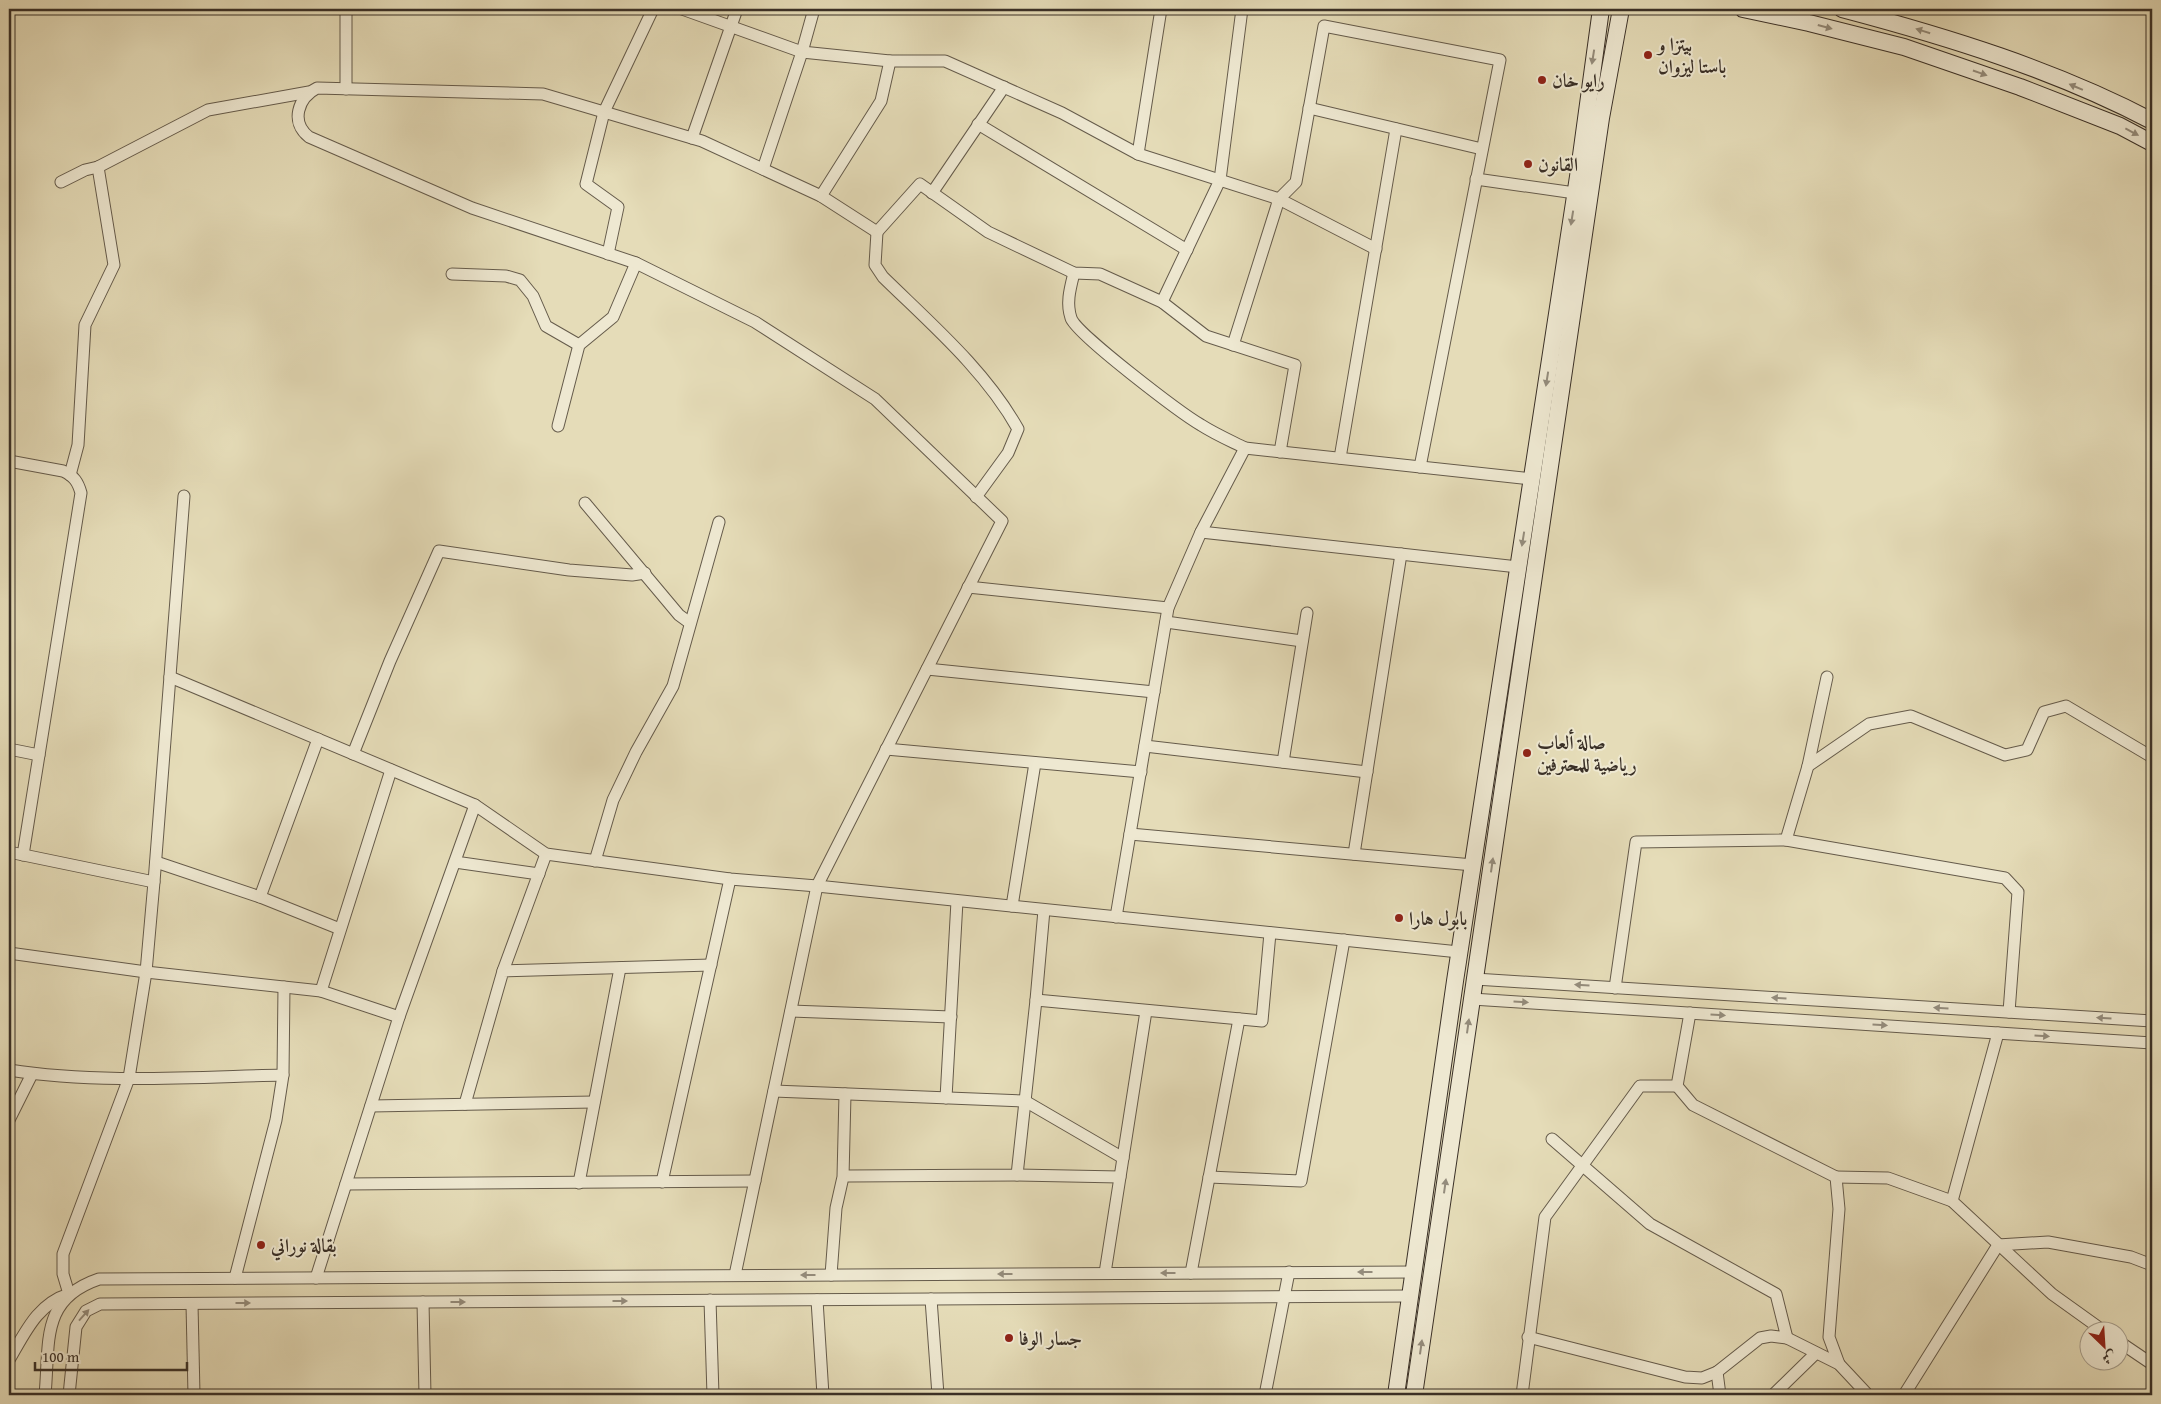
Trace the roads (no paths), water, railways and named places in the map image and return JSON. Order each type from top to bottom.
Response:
[{"type":"main road","points":[[1396,1395],[1460,952],[1601,9]]},
{"type":"main road","points":[[1414,1395],[1601,118],[1621,9]]},
{"type":"main road","points":[[1743,9],[1809,22],[1904,48],[2020,87],[2120,126],[2152,143]]},
{"type":"main road","points":[[1842,9],[1924,30],[2030,67],[2132,110],[2152,121]]},
{"type":"street","points":[[346,9],[346,89]]},
{"type":"street","points":[[608,254],[618,208],[586,184],[604,112],[653,9]]},
{"type":"street","points":[[682,9],[802,52],[890,61],[945,61],[1062,114],[1138,154],[1279,199],[1376,248]]},
{"type":"street","points":[[692,138],[737,9]]},
{"type":"street","points":[[763,169],[802,52],[814,9]]},
{"type":"street","points":[[1138,154],[1161,9]]},
{"type":"street","points":[[1162,302],[1220,180],[1242,9]]},
{"type":"street","points":[[1233,344],[1279,199],[1296,182],[1324,26],[1500,60],[1420,467]]},
{"type":"street","points":[[821,196],[882,101],[890,61]]},
{"type":"street","points":[[932,193],[1004,87]]},
{"type":"street","points":[[61,182],[85,170],[98,167],[208,110],[309,92],[317,88],[543,94],[692,138],[821,196],[877,232]]},
{"type":"street","points":[[309,92],[300,108],[298,124],[301,131],[309,137],[472,208],[636,264],[755,322],[875,399],[1002,521],[817,886],[735,1275]]},
{"type":"street","points":[[1309,108],[1482,149]]},
{"type":"street","points":[[978,124],[1187,250]]},
{"type":"street","points":[[1340,458],[1396,129]]},
{"type":"street","points":[[70,475],[78,445],[85,325],[114,265],[98,167]]},
{"type":"street","points":[[1476,179],[1575,193]]},
{"type":"street","points":[[976,497],[1008,453],[1018,429],[1008,412],[961,354],[883,277],[875,265],[877,232],[920,184],[988,232],[1074,273],[1100,274],[1162,302],[1206,336],[1295,365],[1280,452]]},
{"type":"street","points":[[558,426],[579,346],[613,317],[636,264]]},
{"type":"street","points":[[1074,273],[1068,297],[1071,320],[1079,330],[1122,366],[1200,425],[1245,448],[1532,479]]},
{"type":"street","points":[[452,274],[506,276],[520,280],[533,296],[546,326],[579,346]]},
{"type":"street","points":[[1116,917],[1168,608],[1201,532],[1245,448]]},
{"type":"street","points":[[9,461],[70,475],[78,483],[81,493],[23,855]]},
{"type":"street","points":[[69,1294],[63,1274],[63,1254],[129,1078],[146,972],[184,496]]},
{"type":"street","points":[[585,503],[679,615],[690,623]]},
{"type":"street","points":[[595,861],[613,800],[636,752],[673,686],[719,522]]},
{"type":"street","points":[[1201,532],[1518,567]]},
{"type":"street","points":[[353,754],[390,661],[439,551],[569,570],[632,575],[645,573]]},
{"type":"street","points":[[1354,854],[1401,554]]},
{"type":"street","points":[[968,587],[1168,608]]},
{"type":"street","points":[[1283,762],[1307,613]]},
{"type":"street","points":[[1166,622],[1302,641]]},
{"type":"street","points":[[927,669],[1154,692]]},
{"type":"street","points":[[170,677],[475,805],[546,854],[730,880],[817,886],[1460,952]]},
{"type":"street","points":[[1786,840],[1808,766],[1827,677]]},
{"type":"street","points":[[1808,766],[1869,724],[1911,716],[2005,755],[2027,750],[2044,712],[2066,706],[2152,757]]},
{"type":"street","points":[[260,897],[318,739]]},
{"type":"street","points":[[1145,746],[1367,772]]},
{"type":"street","points":[[9,749],[39,755]]},
{"type":"street","points":[[886,749],[1141,772]]},
{"type":"street","points":[[1012,906],[1035,763]]},
{"type":"street","points":[[321,991],[391,770]]},
{"type":"street","points":[[316,1278],[399,1018],[475,805]]},
{"type":"street","points":[[1130,834],[1473,865]]},
{"type":"street","points":[[1615,988],[1636,842],[1786,840],[2005,878],[2018,892],[2009,1012]]},
{"type":"street","points":[[9,852],[154,882]]},
{"type":"street","points":[[465,1104],[503,971],[546,854]]},
{"type":"street","points":[[156,862],[260,897],[340,929]]},
{"type":"street","points":[[455,862],[539,874]]},
{"type":"street","points":[[662,1182],[730,880]]},
{"type":"street","points":[[946,1098],[957,901]]},
{"type":"street","points":[[1017,1175],[1044,910]]},
{"type":"street","points":[[1036,1000],[1262,1021],[1270,933]]},
{"type":"street","points":[[1210,1177],[1301,1182],[1344,940]]},
{"type":"street","points":[[9,953],[146,972],[321,991],[399,1018]]},
{"type":"street","points":[[503,971],[711,965]]},
{"type":"street","points":[[579,1182],[620,968]]},
{"type":"street","points":[[1475,979],[2152,1021]]},
{"type":"street","points":[[235,1278],[276,1120],[283,1075],[284,987]]},
{"type":"street","points":[[1472,999],[2152,1043]]},
{"type":"street","points":[[791,1011],[951,1017]]},
{"type":"street","points":[[1105,1274],[1146,1011]]},
{"type":"street","points":[[1677,1086],[1690,1013]]},
{"type":"street","points":[[1191,1273],[1239,1019]]},
{"type":"street","points":[[1952,1201],[1998,1033]]},
{"type":"street","points":[[9,1070],[32,1074],[129,1078],[283,1075]]},
{"type":"street","points":[[9,1120],[32,1074]]},
{"type":"street","points":[[1522,1395],[1545,1217],[1640,1086],[1677,1086],[1693,1105],[1836,1176],[1888,1178],[1952,1201],[2052,1294],[2092,1322]]},
{"type":"street","points":[[774,1091],[1025,1101],[1123,1158]]},
{"type":"street","points":[[830,1275],[836,1208],[843,1177],[845,1094]]},
{"type":"street","points":[[371,1106],[594,1102]]},
{"type":"street","points":[[1552,1139],[1650,1224],[1776,1294],[1786,1338]]},
{"type":"street","points":[[848,1176],[1017,1175],[1120,1177]]},
{"type":"street","points":[[1836,1176],[1839,1209],[1829,1337],[1840,1364],[1868,1395]]},
{"type":"street","points":[[346,1184],[755,1181]]},
{"type":"street","points":[[1998,1245],[2048,1242],[2131,1257],[2152,1264]]},
{"type":"street","points":[[1904,1395],[1998,1245]]},
{"type":"street","points":[[1265,1395],[1286,1297],[1289,1272]]},
{"type":"street","points":[[45,1395],[51,1325],[61,1302],[81,1285],[99,1279],[1414,1272]]},
{"type":"street","points":[[9,1360],[33,1320],[43,1308],[55,1298],[69,1294]]},
{"type":"street","points":[[69,1395],[76,1327],[86,1311],[100,1304],[1410,1296]]},
{"type":"street","points":[[931,1299],[938,1395]]},
{"type":"street","points":[[710,1300],[713,1395]]},
{"type":"street","points":[[817,1300],[823,1395]]},
{"type":"street","points":[[423,1302],[425,1395]]},
{"type":"street","points":[[192,1304],[194,1395]]},
{"type":"street","points":[[1528,1337],[1685,1377],[1702,1378],[1717,1372],[1760,1338],[1770,1336],[1786,1338],[1840,1364]]},
{"type":"street","points":[[2128,1348],[2152,1364]]},
{"type":"street","points":[[1773,1395],[1816,1353]]},
{"type":"street","points":[[1717,1372],[1720,1395]]},
{"type":"place","name":"بيتزا و باستا ليزوان","points":[[1648,55]]},
{"type":"place","name":"رايو خان","points":[[1542,80]]},
{"type":"place","name":"القانون","points":[[1528,164]]},
{"type":"place","name":"صالة ألعاب رياضية للمحترفين","points":[[1527,753]]},
{"type":"place","name":"بابول هارا","points":[[1399,918]]},
{"type":"place","name":"بقالة نوراني","points":[[261,1245]]},
{"type":"place","name":"جسار الوفا","points":[[1009,1338]]}]
